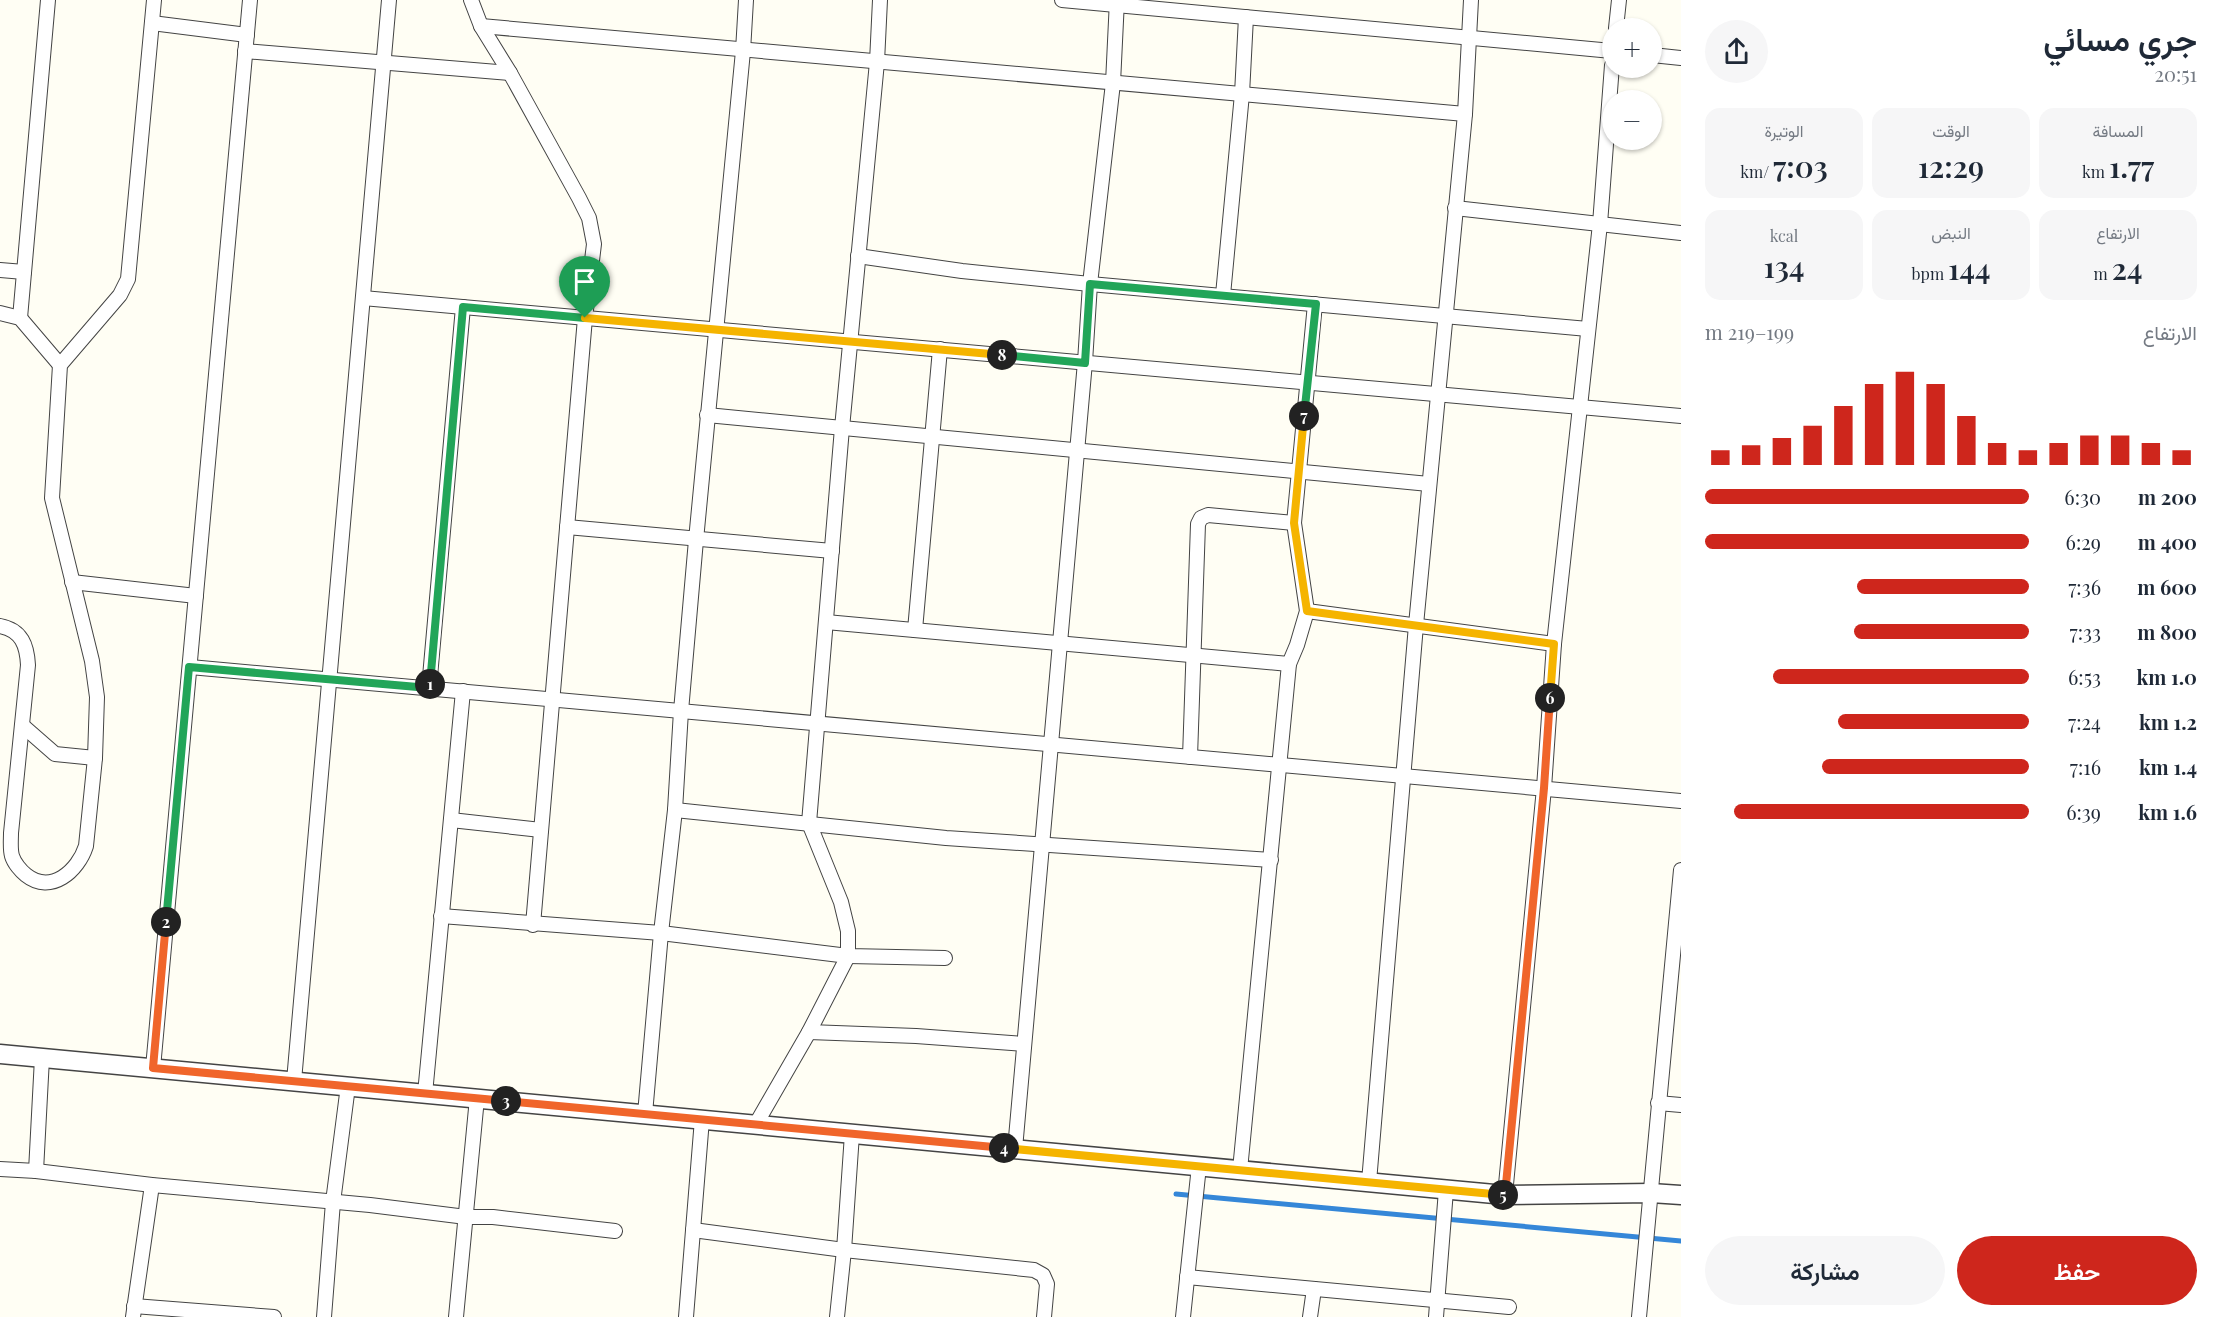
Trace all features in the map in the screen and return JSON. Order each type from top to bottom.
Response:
[{"type":"street","points":[[20,318],[48,0]]},
{"type":"street","points":[[0,626],[19,634],[27,646],[28,665],[23,726],[5,832],[12,857],[21,871],[32,880],[44,883],[57,881],[74,870],[86,846],[95,758],[97,697],[96,679],[52,498],[60,365],[120,295],[129,279],[154,0]]},
{"type":"street","points":[[153,1068],[250,0]]},
{"type":"street","points":[[294,1081],[389,0]]},
{"type":"street","points":[[471,0],[481,26],[589,218],[594,244],[585,318],[533,924]]},
{"type":"street","points":[[645,1114],[661,933],[675,810],[681,711],[746,0]]},
{"type":"street","points":[[756,1124],[809,1032],[848,956],[848,931],[841,902],[809,823],[842,428],[877,62],[880,0]]},
{"type":"street","points":[[1062,0],[1117,3],[1602,50]]},
{"type":"street","points":[[1369,1182],[1416,625],[1465,114],[1471,0]]},
{"type":"street","points":[[1617,18],[1619,0]]},
{"type":"street","points":[[1015,1149],[1085,363],[1090,284],[1113,83],[1117,3]]},
{"type":"street","points":[[1223,295],[1242,94],[1246,17]]},
{"type":"street","points":[[152,23],[247,34]]},
{"type":"street","points":[[481,26],[1465,114]]},
{"type":"street","points":[[245,51],[510,74]]},
{"type":"street","points":[[1662,56],[1681,58]]},
{"type":"street","points":[[1505,1195],[1544,788],[1554,644],[1600,224],[1611,78]]},
{"type":"street","points":[[1455,208],[1681,233]]},
{"type":"street","points":[[858,256],[962,271],[1090,284],[1588,329]]},
{"type":"street","points":[[0,270],[24,272]]},
{"type":"street","points":[[363,298],[1681,416]]},
{"type":"street","points":[[1240,1170],[1288,664],[1297,645],[1307,611],[1294,523],[1316,304]]},
{"type":"street","points":[[429,688],[463,307]]},
{"type":"street","points":[[0,314],[20,318],[60,365]]},
{"type":"street","points":[[915,630],[940,350]]},
{"type":"street","points":[[707,415],[1430,484]]},
{"type":"street","points":[[1190,757],[1198,525],[1201,518],[1208,515],[1294,523]]},
{"type":"street","points":[[567,527],[832,550]]},
{"type":"street","points":[[72,582],[196,596]]},
{"type":"street","points":[[1307,611],[1554,644]]},
{"type":"street","points":[[826,622],[1288,664]]},
{"type":"street","points":[[189,667],[1681,801]]},
{"type":"street","points":[[425,1094],[463,692]]},
{"type":"street","points":[[23,726],[55,754],[95,758]]},
{"type":"street","points":[[675,810],[946,838],[1271,860]]},
{"type":"street","points":[[451,820],[541,830]]},
{"type":"street","points":[[1639,1317],[1680,900],[1681,870]]},
{"type":"street","points":[[441,916],[661,933],[848,956],[945,958]]},
{"type":"street","points":[[809,1032],[916,1036],[1023,1044]]},
{"type":"street","points":[[0,1054],[1505,1195],[1651,1193],[1681,1195]]},
{"type":"street","points":[[36,1171],[42,1058]]},
{"type":"street","points":[[324,1317],[333,1203],[348,1086]]},
{"type":"street","points":[[456,1317],[477,1098]]},
{"type":"street","points":[[1659,1103],[1681,1106]]},
{"type":"street","points":[[686,1317],[702,1119]]},
{"type":"street","points":[[837,1317],[852,1134]]},
{"type":"street","points":[[1183,1317],[1199,1166]]},
{"type":"street","points":[[0,1169],[333,1203],[370,1204],[466,1216],[493,1216],[615,1231]]},
{"type":"street","points":[[152,1185],[134,1311],[274,1317]]},
{"type":"street","points":[[1436,1317],[1446,1190]]},
{"type":"street","points":[[693,1230],[844,1250],[1034,1270],[1043,1275],[1047,1284],[1044,1317]]},
{"type":"street","points":[[1187,1276],[1509,1307]]},
{"type":"street","points":[[1310,1317],[1314,1289]]},
{"type":"waterway","points":[[1176,1194],[1681,1241]]},
{"type":"route","points":[[1090,284],[1316,304],[1294,523],[1307,611],[1554,644],[1544,788],[1505,1195],[153,1068],[189,667],[429,688],[463,307],[585,318],[1085,363],[1090,284]]}]
